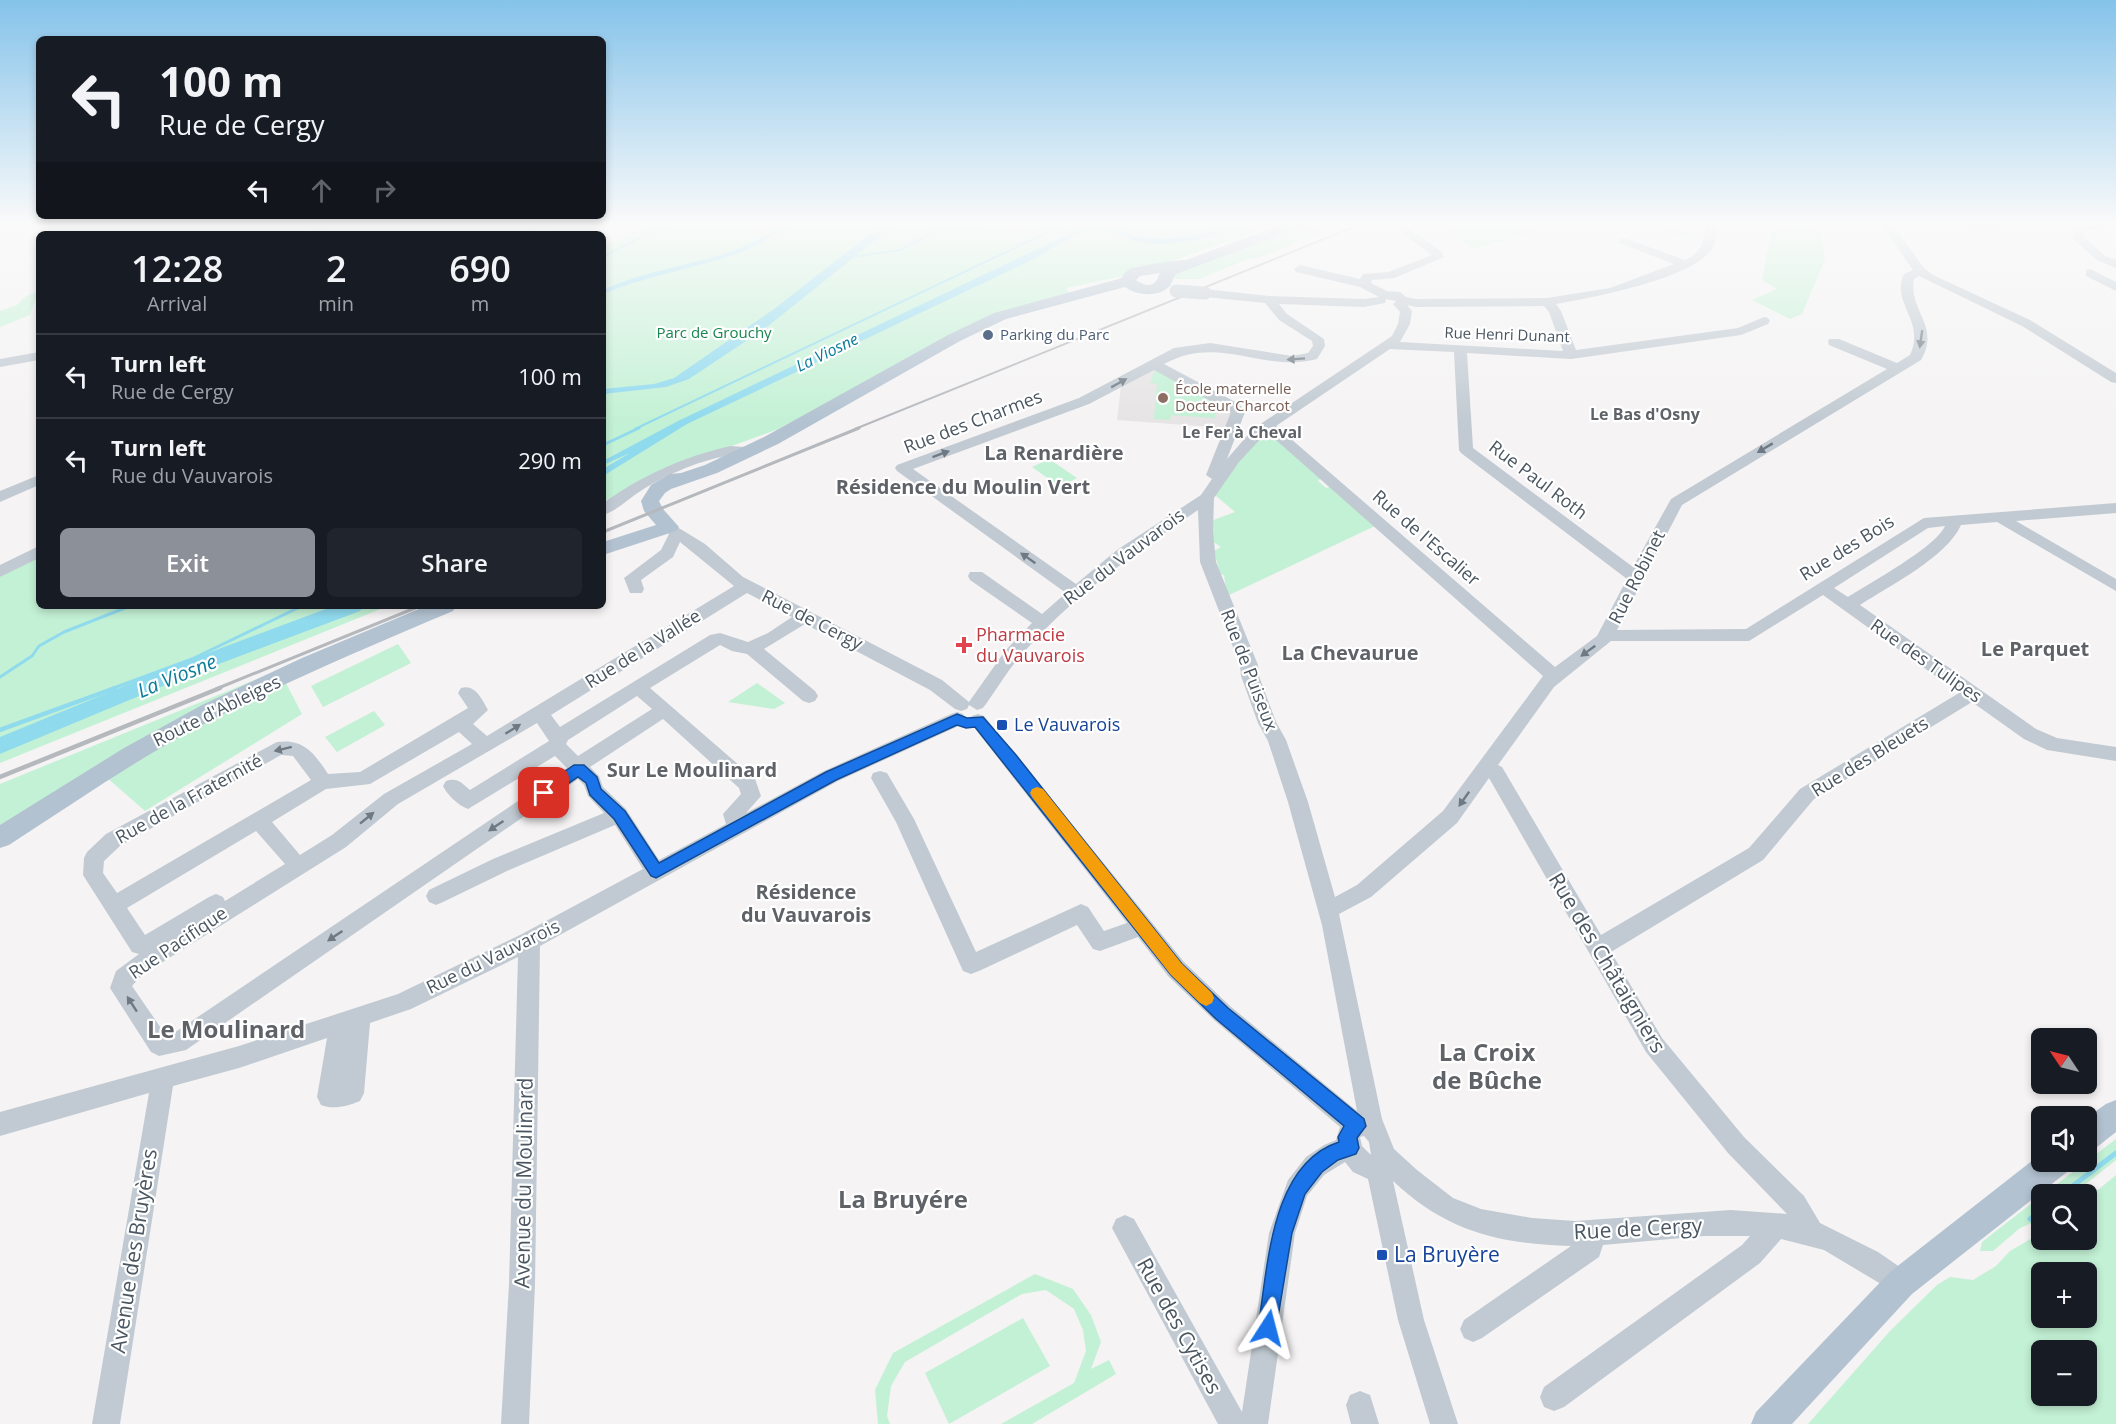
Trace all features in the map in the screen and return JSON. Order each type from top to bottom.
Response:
[{"type":"main road","points":[[606,548],[673,530],[654,511],[650,501],[654,493],[665,484],[802,422],[954,338],[1000,316],[1101,288]]},
{"type":"main road","name":"Route d'Ableiges","points":[[0,838],[123,760],[188,723],[255,690],[439,609]]},
{"type":"main road","points":[[2097,1129],[2116,1114]]},
{"type":"main road","points":[[1768,1424],[1901,1283],[2042,1172]]},
{"type":"street","points":[[1185,288],[1269,300],[1364,303],[1383,298]]},
{"type":"street","points":[[1370,288],[1390,305],[1400,302],[1421,304],[1547,302],[1619,288]]},
{"type":"street","name":"Rue Robinet","points":[[1327,907],[1338,906],[1365,891],[1450,817],[1554,676],[1606,635],[1676,502],[1916,357],[1920,350],[1922,325],[1907,296],[1906,288]]},
{"type":"street","points":[[1950,288],[2026,323],[2116,379]]},
{"type":"street","points":[[1153,364],[1179,351],[1202,347],[1292,360],[1315,354],[1319,346],[1315,336],[1283,317],[1269,300]]},
{"type":"street","points":[[1206,498],[1234,459],[1258,432],[1389,345],[1396,338],[1404,324],[1406,309],[1400,302]]},
{"type":"street","points":[[1547,302],[1555,311],[1571,355]]},
{"type":"street","name":"Rue Henri Dunant","points":[[1389,345],[1571,355],[1742,332],[1764,321]]},
{"type":"street","points":[[1834,342],[1897,368]]},
{"type":"street","name":"Rue Paul Roth","points":[[1460,350],[1466,450],[1637,578]]},
{"type":"street","points":[[0,363],[36,357]]},
{"type":"street","name":"Rue des Charmes","points":[[1076,592],[902,468],[1084,401],[1153,364]]},
{"type":"street","name":"Rue de Puiseux","points":[[1153,364],[1234,407],[1238,412],[1212,476],[1206,498],[1205,531],[1208,562],[1249,665],[1250,676],[1267,723],[1281,750],[1327,907],[1370,1109],[1359,1132]]},
{"type":"street","name":"Rue de l'Escalier","points":[[1272,429],[1554,676]]},
{"type":"street","points":[[606,508],[648,481],[726,457]]},
{"type":"street","points":[[0,497],[36,481]]},
{"type":"street","name":"Rue du Vauvarois","points":[[0,1125],[239,1057],[403,1002],[529,941],[831,776],[968,712],[1011,655],[1042,622],[1123,554],[1206,498]]},
{"type":"street","name":"Rue des Bois","points":[[1606,635],[1624,637],[1749,635],[1924,523],[2116,508]]},
{"type":"street","points":[[1999,517],[2116,586]]},
{"type":"street","points":[[1847,606],[1922,557],[1949,536],[1955,520]]},
{"type":"street","points":[[636,589],[632,578],[667,553],[673,530]]},
{"type":"street","name":"Rue de Cergy","points":[[673,530],[746,586],[936,685],[968,712],[1176,969],[1222,1013],[1359,1132],[1357,1160],[1370,1169],[1380,1163],[1454,1212],[1480,1222],[1542,1233],[1594,1233],[1725,1223],[1775,1226],[1811,1232],[1882,1270],[1901,1283]]},
{"type":"street","points":[[0,572],[36,553]]},
{"type":"street","points":[[976,576],[1042,622]]},
{"type":"street","name":"Rue de la Vallée","points":[[540,712],[746,586]]},
{"type":"street","name":"Rue des Tulipes","points":[[1822,587],[2030,734],[2054,745],[2116,754]]},
{"type":"street","points":[[752,649],[804,616]]},
{"type":"street","points":[[453,786],[468,801],[638,687],[716,639],[722,638],[741,648],[752,649],[808,696]]},
{"type":"street","points":[[638,687],[748,784],[751,796],[733,814],[737,826]]},
{"type":"street","points":[[114,905],[323,782],[363,779],[461,723],[479,710],[467,693]]},
{"type":"street","name":"Rue des Bleuets","points":[[1597,949],[1756,854],[1808,794],[1972,693]]},
{"type":"street","points":[[578,768],[664,710]]},
{"type":"street","points":[[540,712],[557,741],[578,768],[592,781],[595,791],[619,815],[656,872]]},
{"type":"street","name":"Rue Pacifique","points":[[540,712],[486,746],[460,758],[391,799],[339,841],[134,968],[124,978],[121,988],[159,1045],[178,1043],[578,768]]},
{"type":"street","points":[[461,723],[486,746]]},
{"type":"street","name":"Rue de la Fraternité","points":[[323,782],[298,748],[290,746],[278,749],[113,840],[94,858],[93,875],[140,945],[147,945],[333,832]]},
{"type":"street","name":"Rue des Châtaigniers","points":[[1486,767],[1495,772],[1654,1045],[1736,1145],[1795,1205],[1811,1232]]},
{"type":"street","points":[[880,778],[904,819],[971,964],[1081,913],[1100,942],[1142,926]]},
{"type":"street","points":[[436,896],[500,865],[619,815]]},
{"type":"street","points":[[259,820],[291,858]]},
{"type":"street","name":"Avenue du Moulinard","points":[[515,1424],[522,1284],[529,941]]},
{"type":"street","name":"Avenue des Bruyères","points":[[106,1424],[163,1077]]},
{"type":"street","points":[[1254,1424],[1282,1233],[1297,1189],[1315,1166],[1359,1132]]},
{"type":"street","points":[[1380,1163],[1411,1320],[1444,1424]]},
{"type":"street","points":[[1554,1397],[1751,1254],[1775,1226]]},
{"type":"street","name":"Rue des Cytises","points":[[1125,1228],[1233,1424]]},
{"type":"street","points":[[1473,1329],[1590,1248],[1594,1233]]},
{"type":"shaded area","name":"École maternelle Docteur Charcot","points":[[1152,368],[1230,410],[1233,413],[1226,428],[1117,420],[1121,386]]},
{"type":"green space","name":"Parc de Grouchy","points":[[606,288],[1066,288],[1070,293],[1006,311],[776,430],[649,476],[606,500]]},
{"type":"green space","points":[[1813,288],[1802,314],[1790,319],[1752,300],[1777,289]]},
{"type":"green space","points":[[36,292],[36,301],[30,315],[0,327],[0,311],[17,305],[26,296]]},
{"type":"green space","points":[[1155,370],[1217,403],[1215,418],[1171,415],[1170,420],[1154,419],[1157,384],[1150,383]]},
{"type":"green space","points":[[1269,430],[1322,477],[1318,481],[1326,488],[1332,486],[1377,525],[1227,596],[1224,575],[1220,574],[1214,551],[1221,547],[1212,541],[1211,521],[1235,512],[1215,495],[1254,441]]},
{"type":"green space","points":[[1049,459],[1077,478],[1060,487],[1032,467]]},
{"type":"green space","points":[[36,557],[36,609],[381,609],[0,763],[0,577]]},
{"type":"green space","points":[[398,644],[411,663],[323,707],[311,686]]},
{"type":"green space","points":[[279,670],[302,714],[145,811],[97,769],[0,829],[0,784]]},
{"type":"green space","points":[[757,683],[785,703],[774,709],[728,702]]},
{"type":"green space","points":[[374,711],[385,725],[337,752],[325,737]]},
{"type":"green space","points":[[2116,1139],[2116,1160],[2086,1184],[2057,1184],[2073,1172],[2097,1172],[2097,1154]]},
{"type":"green space","points":[[2116,1175],[2116,1424],[1808,1424],[1890,1331],[1937,1285],[1950,1277],[1973,1280],[1996,1266],[2010,1251],[2031,1239],[2031,1250],[2097,1250],[2097,1191]]},
{"type":"green space","points":[[2031,1204],[2031,1223],[2020,1228],[1993,1251],[1980,1251],[1982,1242]]},
{"type":"green space","points":[[1035,1274],[1073,1289],[1091,1315],[1101,1342],[1091,1369],[1109,1360],[1116,1374],[1032,1424],[1001,1424],[1074,1383],[1086,1351],[1083,1330],[1074,1309],[1046,1290],[1022,1294],[905,1362],[891,1386],[887,1416],[890,1424],[878,1424],[875,1390],[893,1353]]},
{"type":"green space","points":[[1023,1318],[1050,1366],[949,1424],[925,1373]]},
{"type":"water","points":[[607,288],[618,288],[606,293]]},
{"type":"water","points":[[800,288],[815,288],[767,327],[689,379],[666,387],[606,394],[606,389],[654,384],[674,378]]},
{"type":"water","points":[[955,288],[972,288],[687,424],[606,474],[606,467],[630,453],[606,464],[606,459],[678,421]]},
{"type":"waterway","points":[[635,429],[930,288]]},
{"type":"waterway","points":[[606,444],[639,428]]},
{"type":"waterway","points":[[0,677],[32,656],[39,646],[64,632],[122,609]]},
{"type":"waterway","points":[[111,689],[192,659],[296,609]]},
{"type":"waterway","name":"La Viosne","points":[[0,746],[180,671],[345,609]]},
{"type":"waterway","points":[[0,730],[115,688]]},
{"type":"waterway","points":[[2075,1184],[2116,1153]]},
{"type":"railway","points":[[855,429],[1202,288]]},
{"type":"railway","points":[[606,531],[859,428]]},
{"type":"railway","points":[[216,689],[413,609]]},
{"type":"railway","points":[[0,777],[220,688]]},
{"type":"slow traffic","points":[[1037,793],[1176,969],[1206,998]]},
{"type":"place","name":"Parking du Parc","points":[[988,335]]},
{"type":"place","name":"École maternelle Docteur Charcot","points":[[1163,398]]},
{"type":"place","name":"Pharmacie du Vauvarois","points":[[964,645]]},
{"type":"place","name":"Le Vauvarois","points":[[1002,725]]},
{"type":"place","name":"La Bruyère","points":[[1382,1255]]},
{"type":"district","name":"Le Bas d'Osny","points":[[1645,414]]},
{"type":"district","name":"Le Fer à Cheval","points":[[1242,432]]},
{"type":"district","name":"La Renardière","points":[[1054,453]]},
{"type":"district","name":"Résidence du Moulin Vert","points":[[963,487]]},
{"type":"district","name":"Le Parquet","points":[[2035,649]]},
{"type":"district","name":"La Chevaurue","points":[[1350,653]]},
{"type":"district","name":"Sur Le Moulinard","points":[[692,770]]},
{"type":"district","name":"Résidence du Vauvarois","points":[[806,904]]},
{"type":"district","name":"Le Moulinard","points":[[226,1030]]},
{"type":"district","name":"La Croix de Bûche","points":[[1487,1067]]},
{"type":"district","name":"La Bruyére","points":[[903,1200]]},
{"type":"route","points":[[544,793],[579,769],[592,781],[595,791],[619,815],[656,872],[831,776],[957,719],[966,723],[978,721],[1011,759],[1176,969],[1222,1013],[1357,1126],[1352,1128],[1347,1137],[1350,1148],[1333,1153],[1315,1166],[1297,1189],[1282,1233],[1268,1328]]}]
